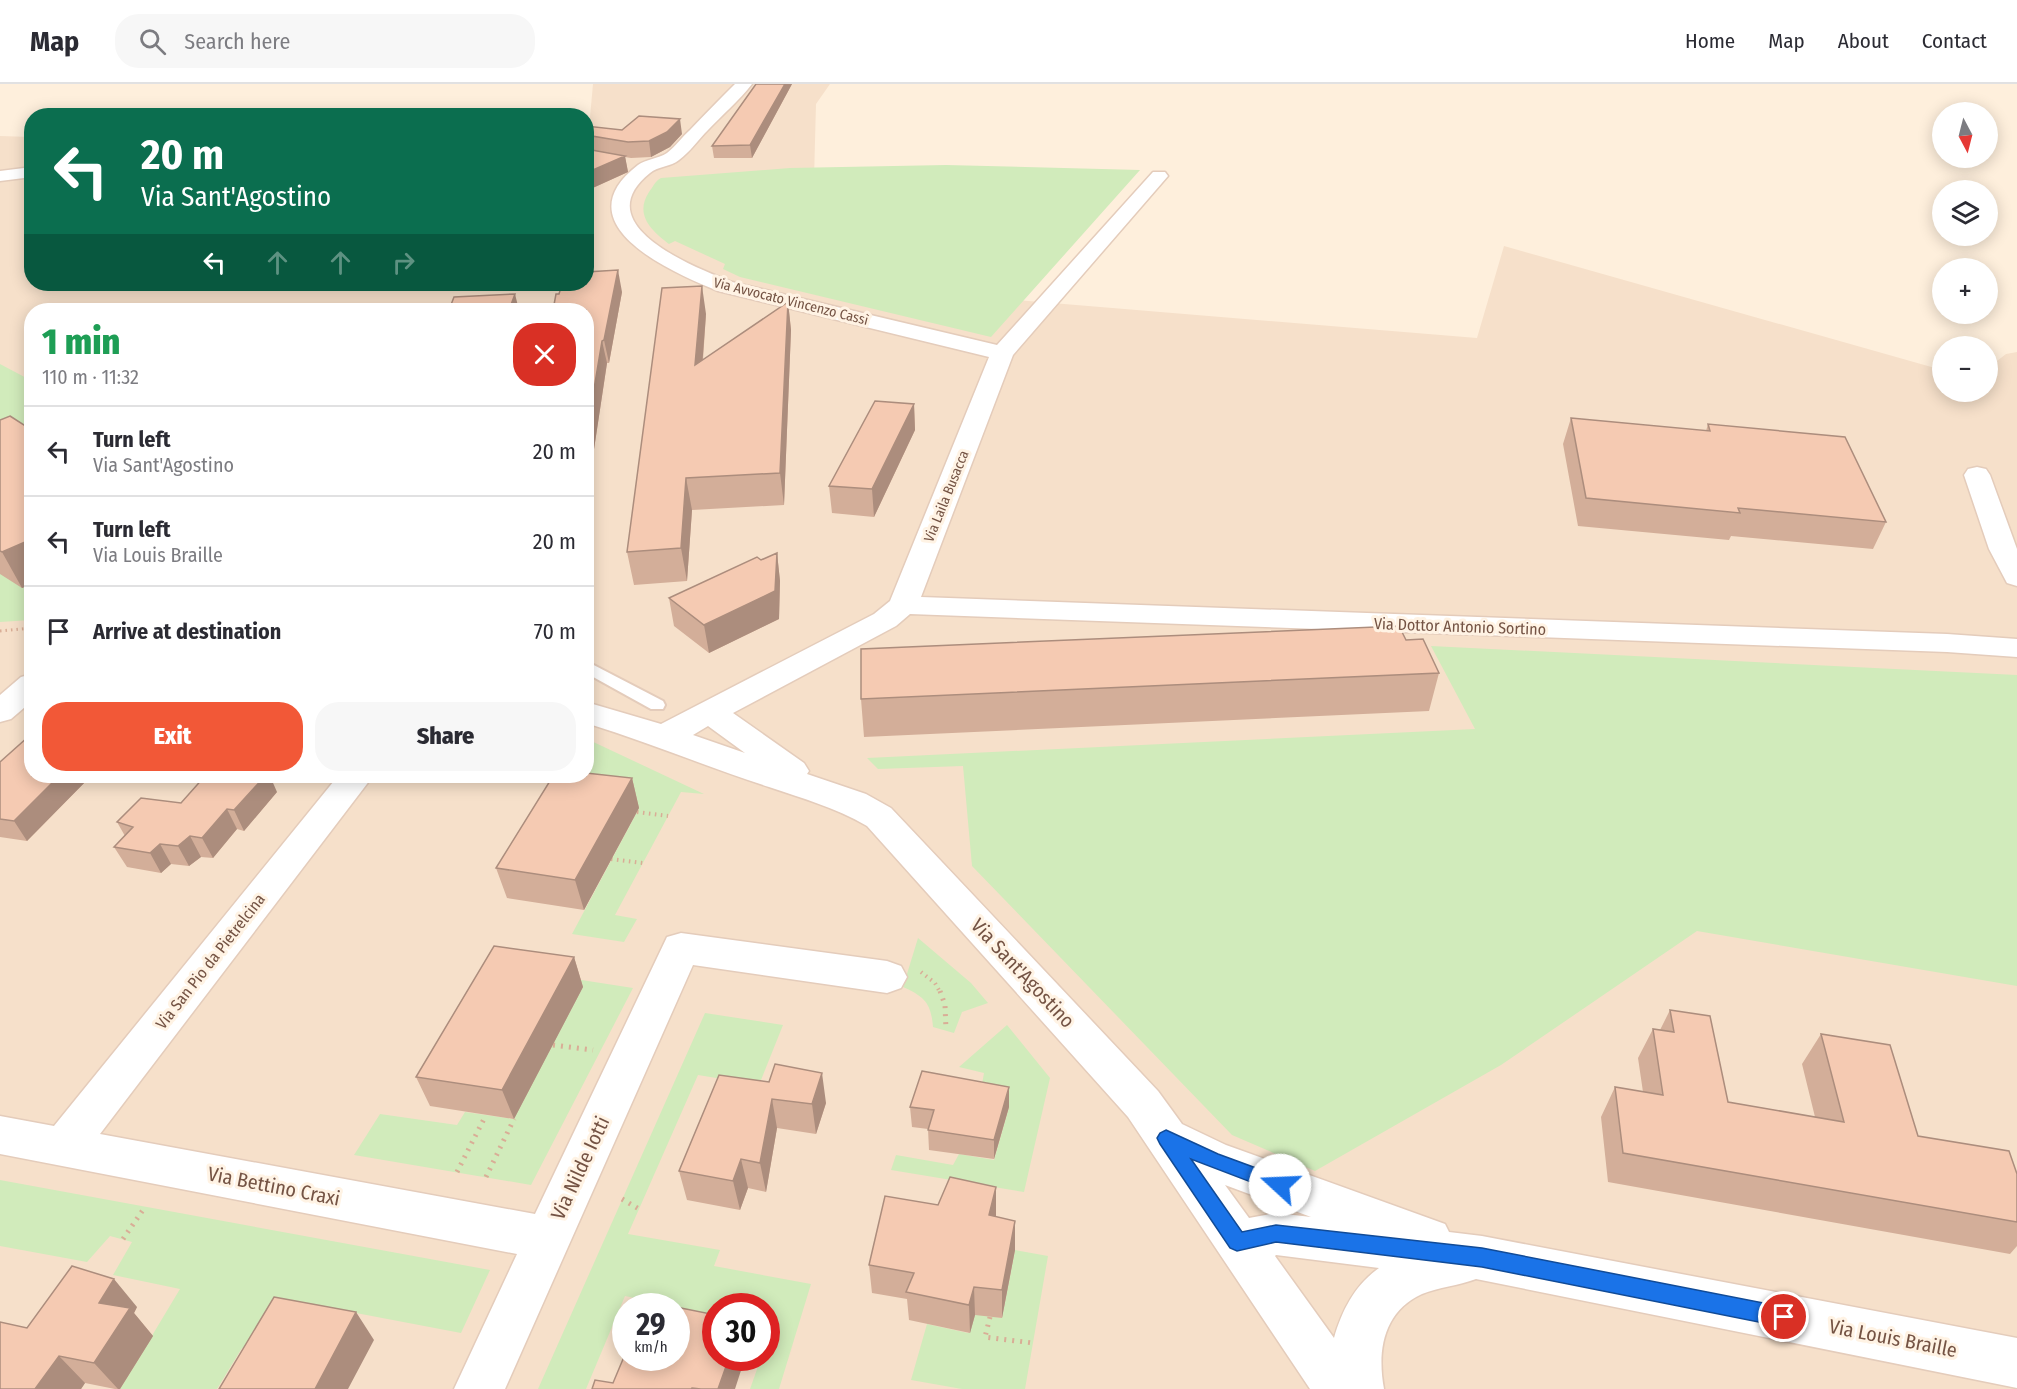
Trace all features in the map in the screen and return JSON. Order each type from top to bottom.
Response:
[{"type":"street","points":[[621,164],[645,168],[670,159],[744,84]]},
{"type":"street","name":"Via Avvocato Vincenzo Cassì","points":[[645,168],[628,187],[620,203],[621,218],[633,238],[697,275],[725,287],[1002,353]]},
{"type":"street","points":[[0,176],[24,173]]},
{"type":"street","name":"Via Laila Busacca","points":[[903,605],[1002,353],[1159,176]]},
{"type":"street","points":[[1977,475],[2003,549],[2017,577]]},
{"type":"street","points":[[661,720],[710,712],[885,620],[903,605]]},
{"type":"street","name":"Via Dottor Antonio Sortino","points":[[903,605],[2017,648]]},
{"type":"street","points":[[0,712],[24,691]]},
{"type":"street","points":[[710,712],[815,788]]},
{"type":"street","name":"Via Sant'Agostino","points":[[594,713],[661,720],[781,779],[815,788],[854,803],[879,817],[1143,1104],[1340,1389]]},
{"type":"street","name":"Via San Pio da Pietrelcina","points":[[64,1147],[350,783]]},
{"type":"street","name":"Via Nilde Iotti","points":[[479,1389],[681,948],[903,974]]},
{"type":"street","name":"Via Bettino Craxi","points":[[0,1135],[548,1238]]},
{"type":"street","points":[[1166,1138],[1212,1160],[1482,1258]]},
{"type":"street","name":"Via Louis Braille","points":[[1237,1242],[1276,1234],[1482,1258],[2017,1363]]},
{"type":"street","points":[[1359,1389],[1355,1373],[1358,1336],[1372,1305],[1396,1283],[1428,1270],[1482,1258]]},
{"type":"lane","points":[[594,672],[661,720]]},
{"type":"path","points":[[0,631],[24,629]]},
{"type":"path","points":[[637,812],[668,816]]},
{"type":"path","points":[[612,859],[643,863]]},
{"type":"path","points":[[903,974],[929,976],[942,992],[947,1013],[946,1030]]},
{"type":"path","points":[[553,1044],[600,1051]]},
{"type":"path","points":[[457,1172],[486,1115]]},
{"type":"path","points":[[486,1177],[514,1119]]},
{"type":"path","points":[[622,1199],[639,1209]]},
{"type":"path","points":[[123,1239],[145,1207]]},
{"type":"path","points":[[990,1317],[985,1337],[1033,1343]]},
{"type":"shaded area","points":[[593,84],[830,84],[816,104],[814,179],[1003,299],[1477,338],[1504,246],[1932,367],[1932,402],[1998,402],[1998,360],[2006,354],[2017,352],[2017,1389],[0,1389],[0,136],[24,137],[24,291],[594,291],[594,108],[591,108]]},
{"type":"green space","points":[[946,165],[1140,170],[991,337],[740,277],[723,269],[725,264],[675,241],[669,244],[651,228],[644,215],[645,200],[654,184],[661,178],[790,168]]},
{"type":"green space","points":[[0,364],[24,377],[24,620],[0,622]]},
{"type":"green space","points":[[1431,646],[2017,675],[2017,986],[1697,931],[1501,1065],[1315,1171],[1232,1135],[972,866],[963,766],[878,769],[867,758],[1475,729]]},
{"type":"green space","points":[[594,742],[704,794],[681,792],[615,915],[637,919],[624,942],[572,934],[639,808],[618,784],[594,781]]},
{"type":"green space","points":[[918,938],[971,983],[988,1003],[962,1012],[954,1033],[933,1027],[931,1012],[926,1002],[903,987]]},
{"type":"green space","points":[[575,979],[633,988],[531,1185],[354,1155],[380,1114],[457,1125],[465,1112],[514,1119]]},
{"type":"green space","points":[[705,1013],[783,1025],[759,1085],[698,1075],[628,1234],[720,1250],[714,1266],[811,1284],[779,1389],[750,1389],[756,1371],[780,1371],[780,1293],[702,1293],[702,1312],[690,1310],[690,1293],[612,1293],[612,1327],[586,1389],[538,1389]]},
{"type":"green space","points":[[1007,1025],[1050,1078],[1024,1192],[891,1170],[896,1155],[953,1165],[959,1154],[994,1160],[1009,1107],[979,1101],[984,1073],[959,1067]]},
{"type":"green space","points":[[0,1180],[490,1270],[461,1333],[293,1301],[262,1351],[242,1348],[217,1389],[120,1389],[180,1289],[113,1275],[132,1242],[110,1236],[87,1262],[0,1246]]},
{"type":"green space","points":[[1015,1250],[1048,1256],[1025,1389],[962,1389],[911,1380],[927,1324],[968,1333],[975,1314],[1002,1318]]},
{"type":"building","points":[[756,84],[785,84],[750,145],[712,146]]},
{"type":"building","points":[[639,116],[680,119],[667,132],[649,141],[628,142],[594,136],[594,127],[622,130]]},
{"type":"building","points":[[594,150],[625,156],[594,170]]},
{"type":"building","points":[[618,270],[594,389],[594,303],[554,303],[556,294],[559,294],[560,291],[594,291],[594,272]]},
{"type":"building","points":[[702,286],[695,365],[788,302],[780,473],[686,478],[681,548],[627,552],[662,288]]},
{"type":"building","points":[[515,294],[512,303],[452,303],[454,297]]},
{"type":"building","points":[[875,401],[914,404],[872,489],[829,486]]},
{"type":"building","points":[[10,416],[24,425],[24,542],[2,552],[0,551],[0,420]]},
{"type":"building","points":[[1571,418],[1710,431],[1708,424],[1845,437],[1886,522],[1738,508],[1740,513],[1586,498]]},
{"type":"building","points":[[777,553],[775,591],[704,625],[669,598],[757,557],[761,560]]},
{"type":"building","points":[[1399,626],[1406,640],[1423,639],[1439,673],[861,699],[861,649]]},
{"type":"building","points":[[24,741],[24,783],[52,783],[14,821],[0,819],[0,762]]},
{"type":"building","points":[[594,774],[632,778],[575,880],[496,868],[549,783],[594,783]]},
{"type":"building","points":[[199,783],[259,783],[234,810],[227,809],[202,838],[190,836],[178,846],[160,844],[150,853],[114,847],[133,827],[117,822],[141,798],[181,803]]},
{"type":"building","points":[[494,946],[574,957],[502,1090],[416,1077]]},
{"type":"building","points":[[1670,1010],[1710,1016],[1728,1102],[1844,1122],[1821,1034],[1890,1045],[1918,1136],[2009,1151],[2017,1174],[2017,1222],[1623,1153],[1615,1087],[1663,1095],[1653,1029],[1674,1032]]},
{"type":"building","points":[[775,1064],[822,1073],[812,1104],[772,1099],[760,1163],[741,1159],[733,1181],[679,1171],[719,1075],[769,1082]]},
{"type":"building","points":[[922,1071],[1009,1087],[994,1140],[928,1130],[934,1110],[910,1107]]},
{"type":"building","points":[[950,1177],[996,1187],[989,1215],[1015,1221],[1002,1290],[974,1287],[969,1305],[906,1292],[914,1273],[869,1265],[885,1196],[938,1205]]},
{"type":"building","points":[[72,1266],[114,1279],[99,1303],[130,1308],[94,1363],[59,1356],[35,1389],[0,1389],[0,1322],[27,1328]]},
{"type":"building","points":[[274,1297],[356,1312],[315,1389],[219,1389]]},
{"type":"building","points":[[690,1310],[702,1312],[702,1371],[724,1371],[718,1389],[592,1389],[595,1380],[613,1383],[618,1371],[690,1371]]},
{"type":"route","points":[[1280,1185],[1212,1160],[1166,1138],[1237,1242],[1276,1234],[1482,1258],[1784,1317]]}]
